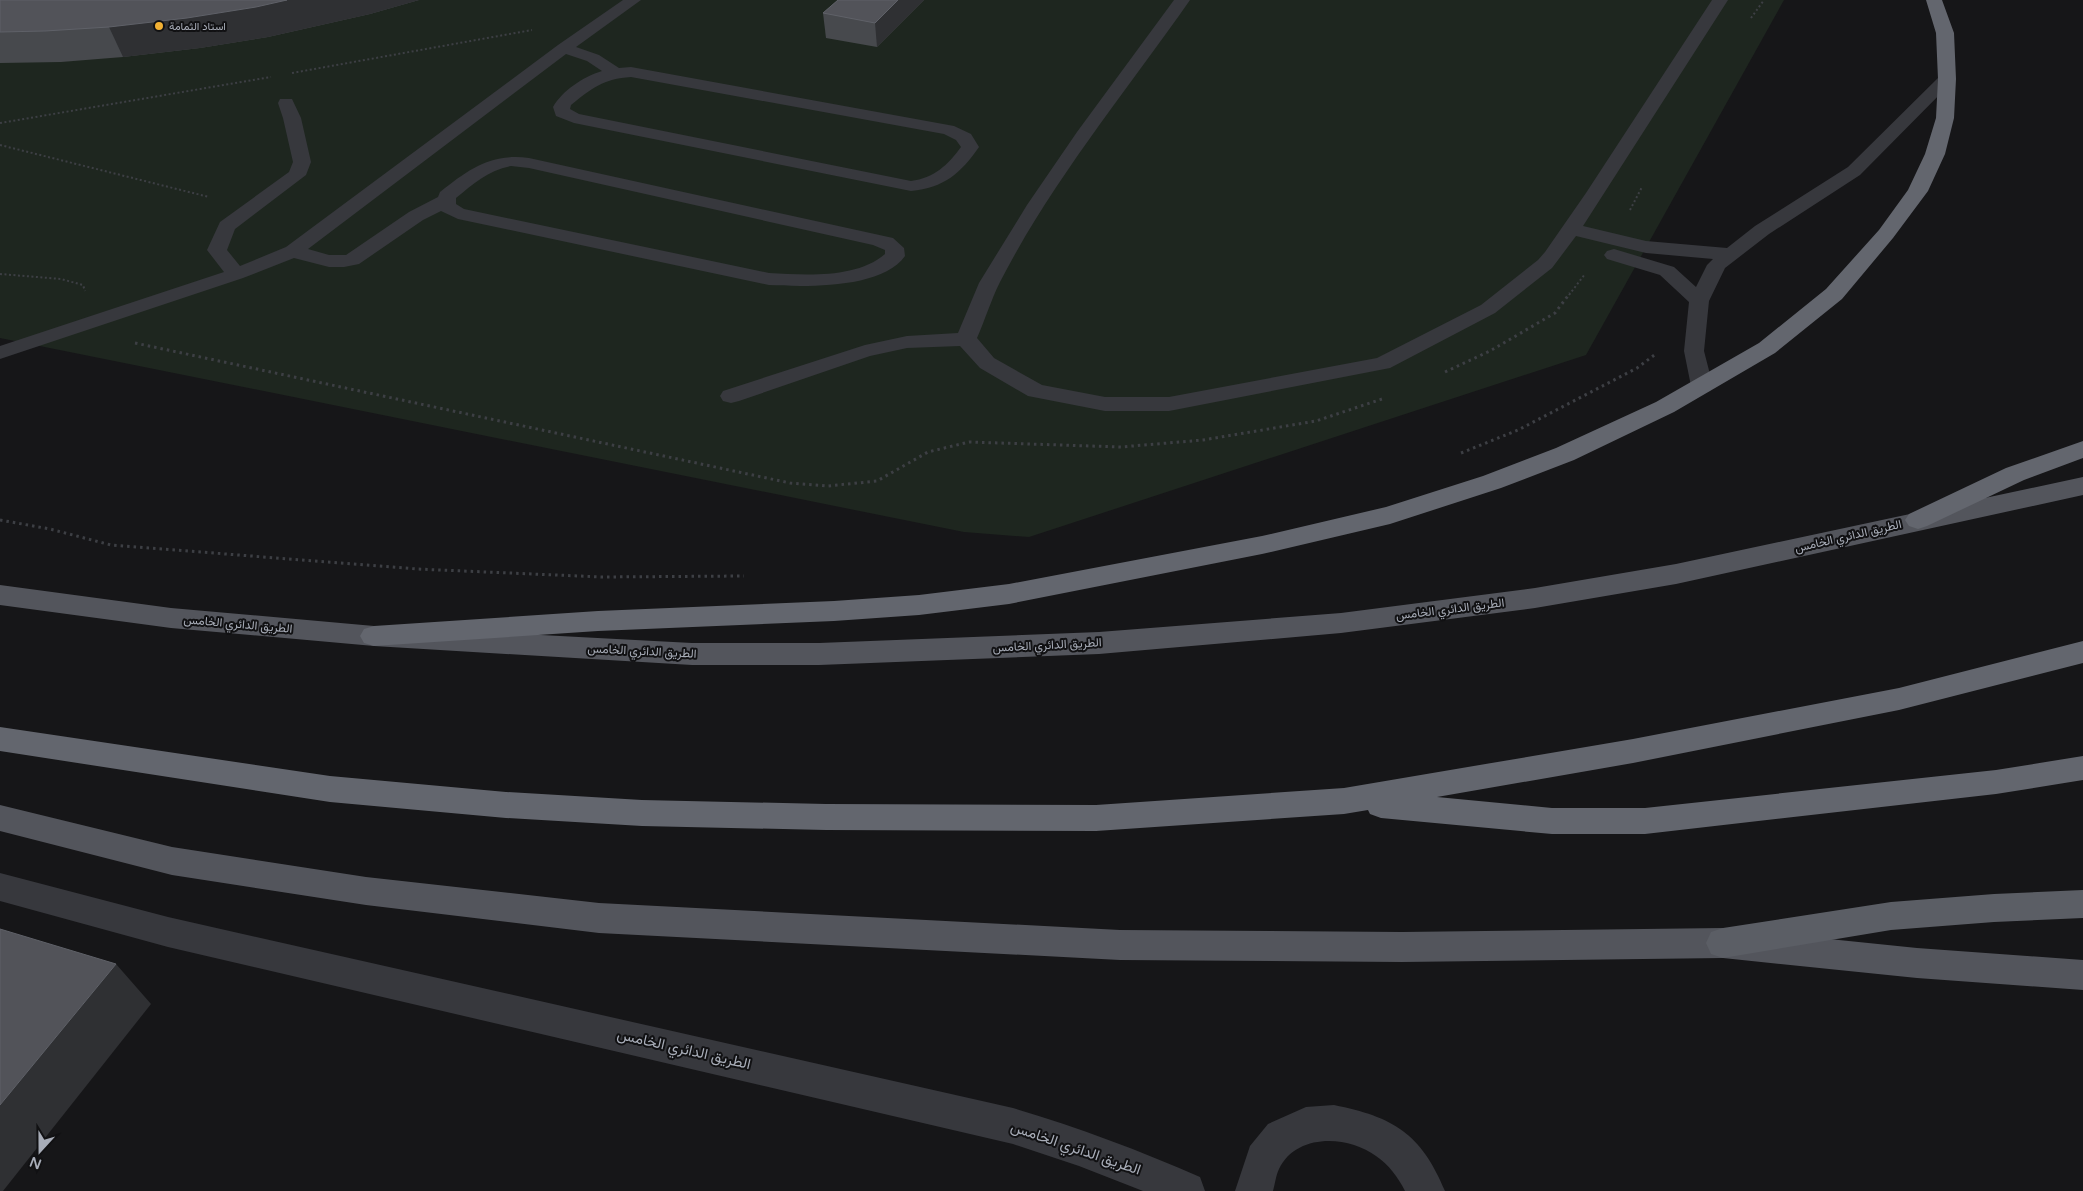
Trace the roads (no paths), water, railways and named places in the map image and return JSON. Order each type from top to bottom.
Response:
[{"type":"highway","points":[[374,636],[598,621],[834,611],[919,605],[1009,594],[1262,545],[1399,512],[1492,482],[1565,454],[1665,407],[1767,348],[1834,294],[1886,234],[1918,191],[1935,154],[1945,118],[1947,79],[1945,33],[1934,0]]},
{"type":"highway","points":[[1918,520],[2014,474],[2083,449]]},
{"type":"highway","points":[[0,739],[330,789],[506,805],[642,813],[826,817],[1096,818],[1344,801],[1642,749],[1899,699],[2083,652]]},
{"type":"highway","points":[[1344,801],[1552,821],[1645,821],[1996,782],[2083,768]]},
{"type":"highway","points":[[1723,943],[1891,916],[1994,908],[2083,904]]},
{"type":"main road","name":"الطريق الدائري الخامس","points":[[0,595],[171,618],[374,636],[692,654],[828,654],[1100,643],[1341,623],[1535,598],[1676,574],[1918,520],[2083,486]]},
{"type":"main road","points":[[0,818],[181,863],[366,891],[599,918],[1120,945],[1402,947],[1723,943],[1917,963],[2083,975]]},
{"type":"street","name":"الطريق الدائري الخامس","points":[[0,887],[168,932],[1013,1126],[1088,1149],[1149,1173],[1186,1191]]},
{"type":"street","points":[[1254,1191],[1256,1176],[1268,1150],[1289,1131],[1316,1122],[1347,1122],[1376,1133],[1402,1153],[1430,1187]]},
{"type":"lane","points":[[0,353],[236,274],[293,250],[548,62],[564,48],[633,0]]},
{"type":"lane","points":[[966,339],[992,278],[1028,218],[1065,161],[1182,0]]},
{"type":"lane","points":[[966,339],[987,363],[1036,391],[1105,404],[1169,404],[1383,363],[1488,309],[1545,264],[1591,201],[1639,122],[1651,108],[1720,0]]},
{"type":"lane","points":[[564,48],[593,58],[616,73]]},
{"type":"lane","points":[[548,62],[577,66],[596,78]]},
{"type":"lane","points":[[616,73],[637,73],[948,130],[960,134],[968,140],[970,148],[944,177],[924,185],[910,186],[574,118],[562,112],[561,107],[564,102],[596,78],[616,73]]},
{"type":"lane","points":[[1702,386],[1694,351],[1699,301],[1717,265],[1762,230],[1854,171],[1947,79]]},
{"type":"lane","points":[[236,274],[217,250],[227,226],[297,175],[302,162],[292,118],[286,103]]},
{"type":"lane","points":[[293,250],[329,262],[340,263],[352,260],[416,216],[445,201],[448,196],[483,169],[501,162],[520,162],[886,242],[894,248],[895,256],[889,263],[877,268],[835,278],[813,280],[769,279],[458,213],[446,206],[445,201]]},
{"type":"lane","points":[[1566,237],[1669,250],[1732,254]]},
{"type":"lane","points":[[1566,237],[1667,271],[1699,301]]},
{"type":"lane","points":[[731,396],[865,350],[907,342],[966,339]]},
{"type":"place","name":"استاد الثمامة","points":[[159,26]]}]
